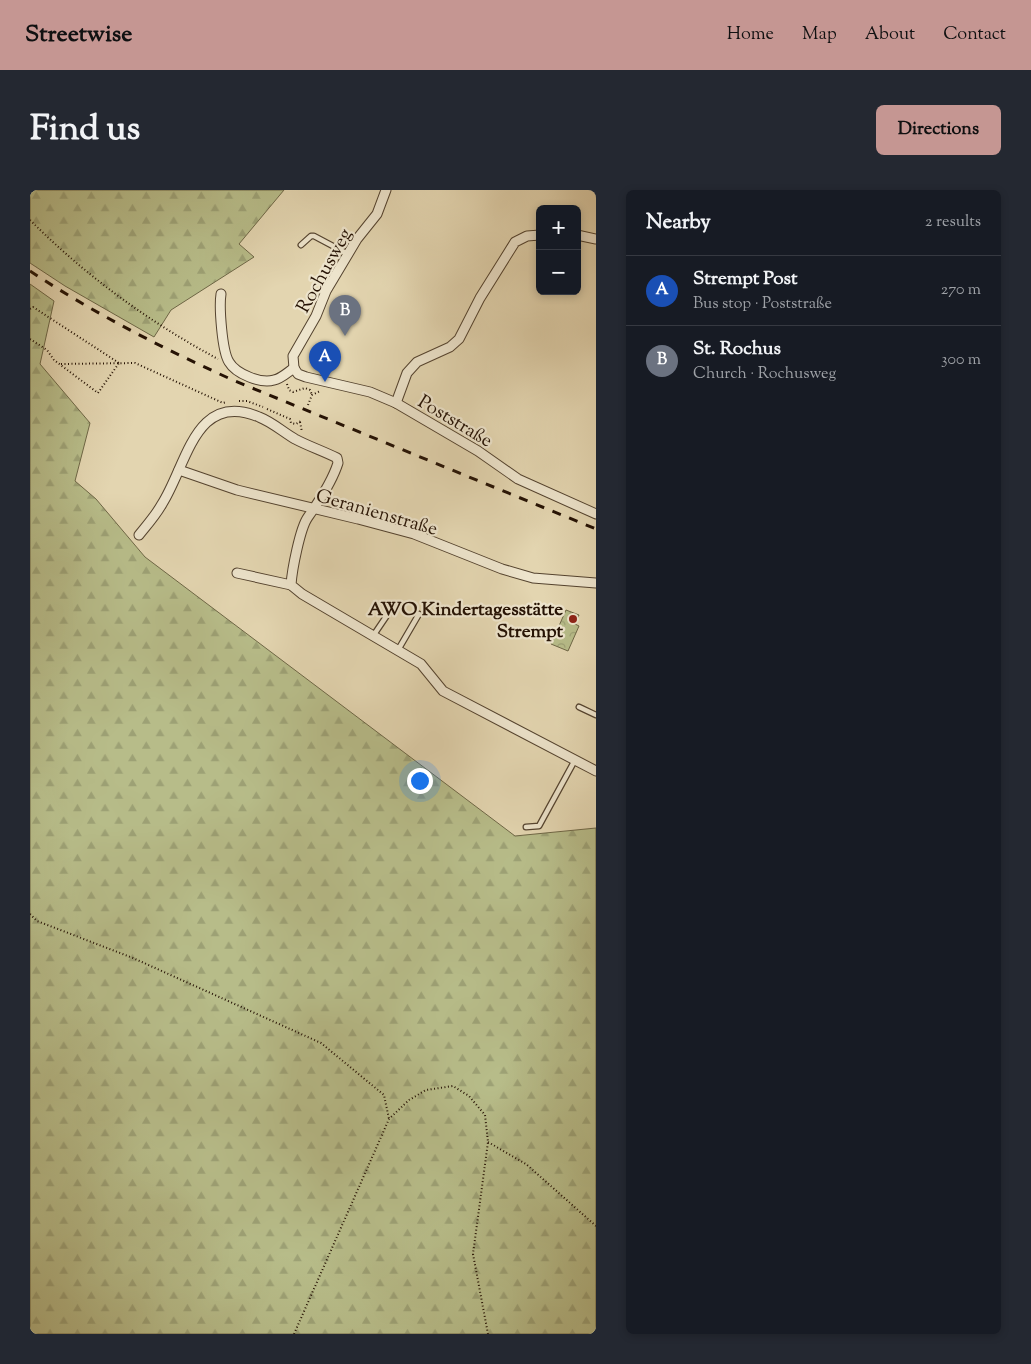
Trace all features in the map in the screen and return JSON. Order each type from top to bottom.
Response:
[{"type":"street","name":"Rochusweg","points":[[294,368],[294,356],[316,316],[326,291],[348,254],[377,214],[386,190]]},
{"type":"street","points":[[396,403],[407,374],[417,362],[450,347],[459,339],[480,298],[515,242],[527,236],[536,235]]},
{"type":"street","points":[[581,237],[596,239]]},
{"type":"street","points":[[221,294],[219,307],[229,362],[241,372],[256,379],[269,381],[277,380],[294,368]]},
{"type":"street","name":"Poststraße","points":[[294,368],[298,374],[306,377],[370,392],[396,403],[478,451],[518,479],[596,514]]},
{"type":"street","points":[[139,535],[163,504],[200,429],[211,418],[225,411],[241,411],[258,416],[297,440],[337,458],[336,470],[314,510],[307,518],[292,570],[291,585]]},
{"type":"street","name":"Geranienstraße","points":[[179,470],[237,490],[414,534],[502,569],[533,578],[596,583]]},
{"type":"street","points":[[237,573],[291,585],[302,594],[420,664],[443,691],[596,771]]},
{"type":"lane","points":[[301,245],[311,236],[314,236],[348,254]]},
{"type":"lane","points":[[373,636],[392,608]]},
{"type":"lane","points":[[398,650],[419,614]]},
{"type":"lane","points":[[579,707],[596,715]]},
{"type":"lane","points":[[526,827],[539,826],[575,760]]},
{"type":"path","points":[[30,220],[59,249],[138,312],[193,346],[219,360],[229,362]]},
{"type":"path","points":[[30,309],[33,307],[119,363]]},
{"type":"path","points":[[30,339],[47,350],[54,360],[98,393],[119,363]]},
{"type":"path","points":[[61,364],[135,363],[223,403]]},
{"type":"path","points":[[289,378],[287,385],[289,390],[293,392],[301,388],[310,390],[312,395]]},
{"type":"path","points":[[308,405],[312,395],[320,391]]},
{"type":"path","points":[[300,422],[303,431]]},
{"type":"path","points":[[30,914],[37,921],[133,958],[321,1043],[384,1094],[389,1120]]},
{"type":"path","points":[[294,1334],[389,1120],[409,1100],[426,1090],[453,1086],[469,1096],[485,1115],[488,1142],[473,1254],[488,1334]]},
{"type":"path","points":[[488,1142],[526,1164],[596,1226]]},
{"type":"green space","points":[[30,190],[284,190],[239,244],[254,257],[171,310],[154,337],[65,286],[30,263]]},
{"type":"green space","points":[[30,284],[54,301],[40,364],[90,423],[75,481],[96,499],[145,557],[515,836],[596,828],[596,1334],[30,1334]]},
{"type":"green space","points":[[566,610],[579,615],[575,624],[579,626],[568,651],[551,644]]},
{"type":"railway","points":[[30,271],[79,302],[130,330],[235,381],[596,529]]},
{"type":"place","name":"St. Rochus","points":[[345,336]]},
{"type":"place","name":"Strempt Post","points":[[325,382]]},
{"type":"place","name":"AWO Kindertagesstätte Strempt","points":[[573,619]]}]
